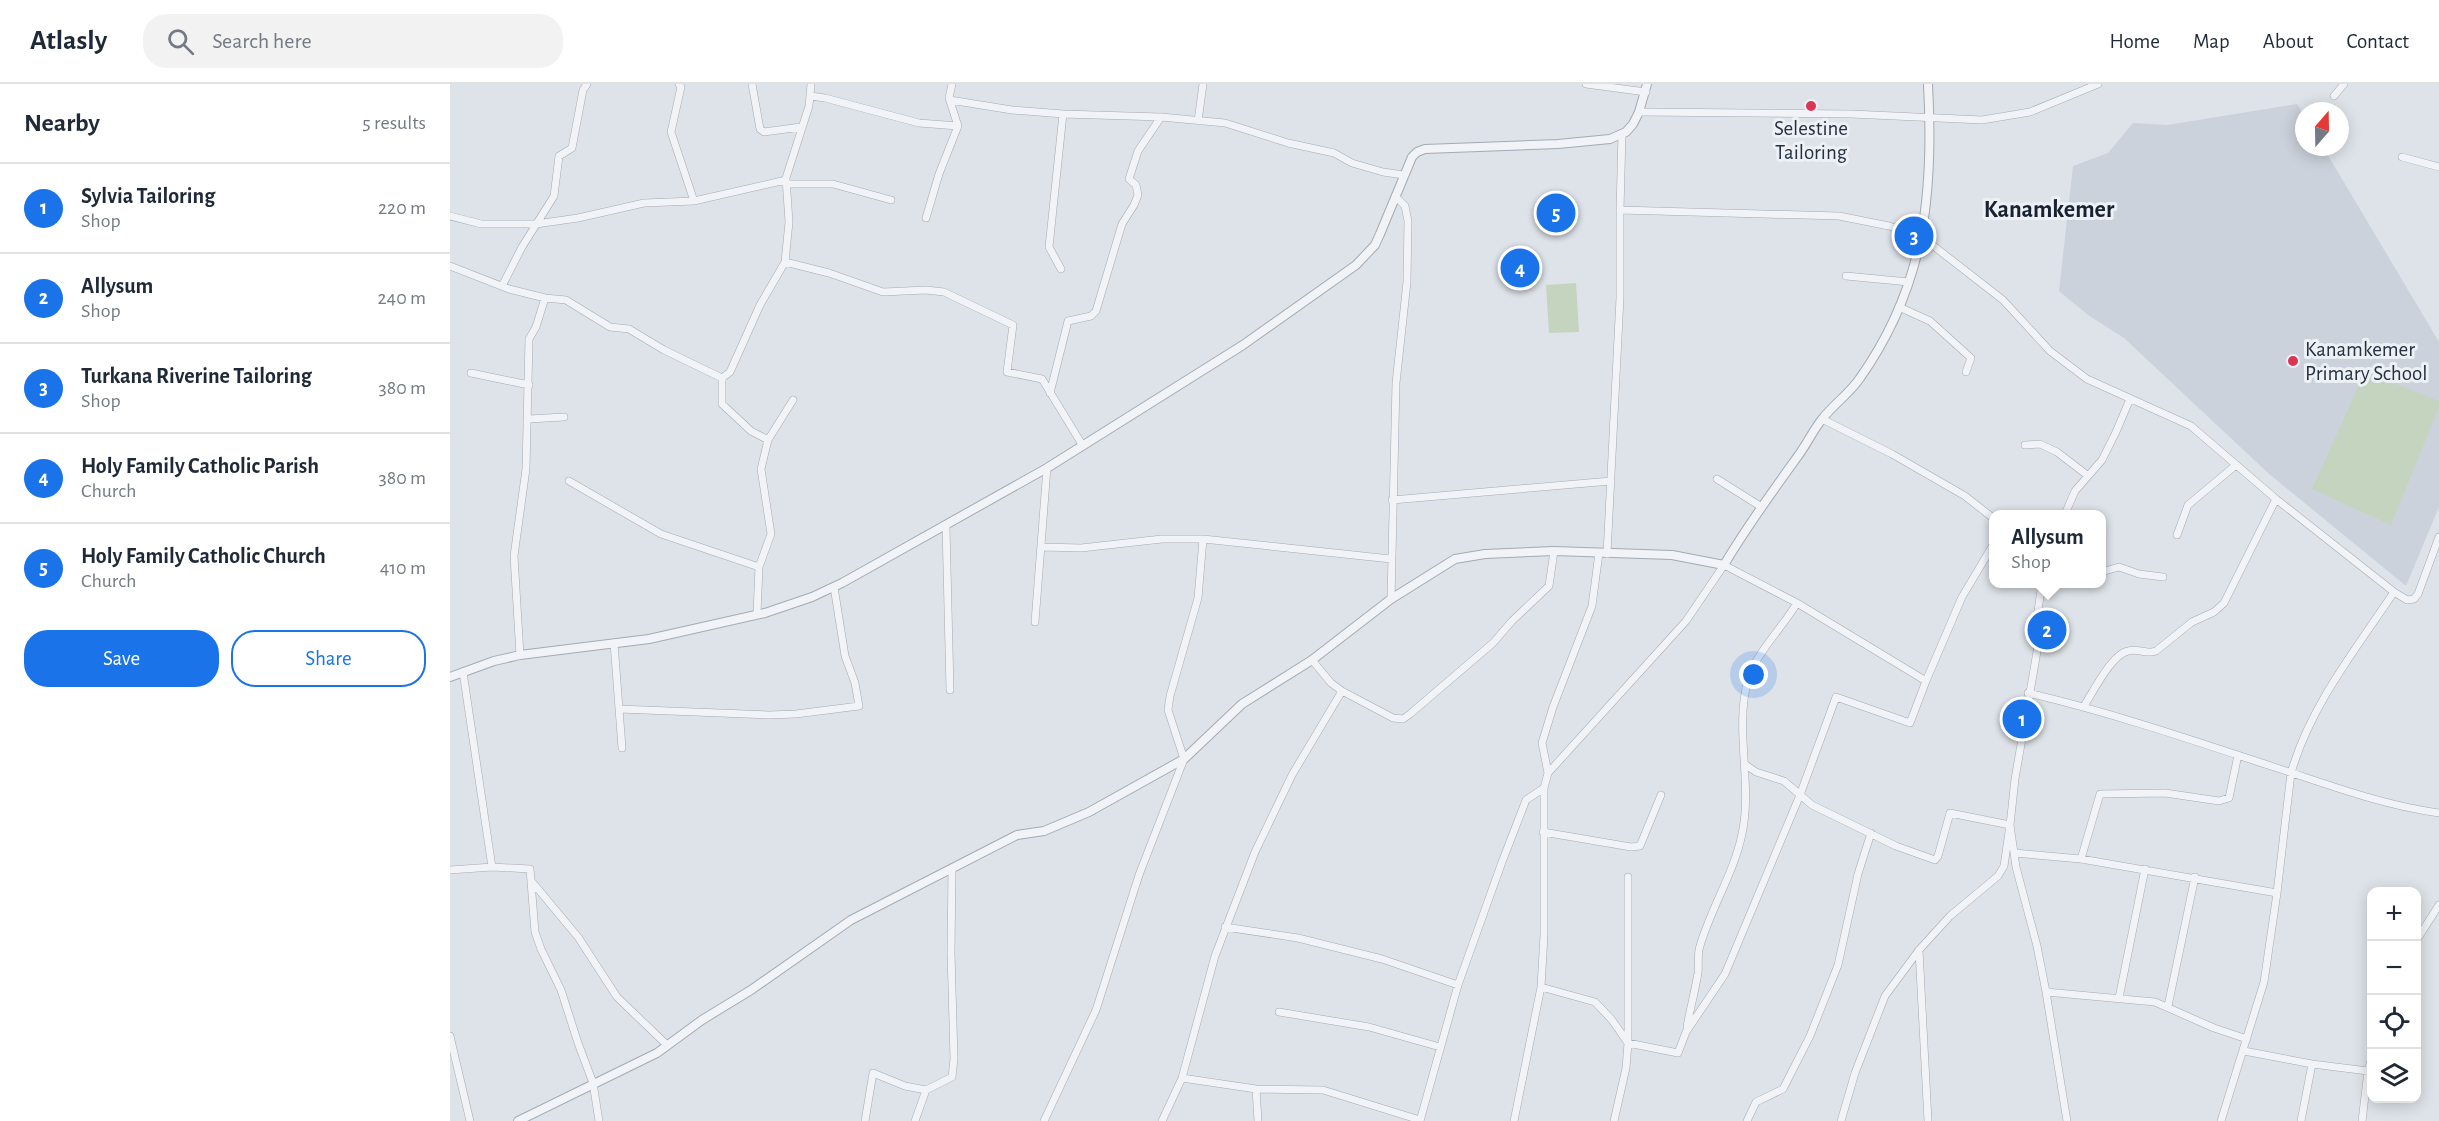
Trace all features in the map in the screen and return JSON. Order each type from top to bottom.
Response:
[{"type":"street","points":[[502,286],[554,196],[559,156],[572,148],[583,90],[587,84]]},
{"type":"street","points":[[678,84],[681,87],[671,132],[694,201]]},
{"type":"street","points":[[752,84],[760,129],[764,132],[801,127]]},
{"type":"street","points":[[722,378],[730,372],[760,304],[785,262],[789,222],[786,182],[810,96],[811,84]]},
{"type":"street","points":[[926,218],[939,174],[958,126],[950,100],[952,84]]},
{"type":"street","points":[[1198,121],[1203,84]]},
{"type":"street","points":[[450,676],[520,655],[649,639],[757,614],[812,597],[834,586],[946,526],[1083,446],[1243,345],[1356,265],[1375,245],[1413,155],[1425,149],[1598,142],[1622,134],[1629,129],[1639,112],[1646,88],[1586,84]]},
{"type":"street","points":[[1548,773],[1686,621],[1760,506],[1822,419],[1859,380],[1885,339],[1909,282],[1922,237],[1928,201],[1930,119],[1928,84]]},
{"type":"street","points":[[1639,112],[1851,114],[1982,120],[2015,116],[2050,106],[2098,84]]},
{"type":"street","points":[[2334,96],[2343,84]]},
{"type":"street","points":[[810,96],[919,123],[958,126]]},
{"type":"street","points":[[950,100],[1012,110],[1161,117],[1235,125],[1288,143],[1334,153],[1352,163],[1404,175]]},
{"type":"street","points":[[1061,268],[1049,247],[1063,114]]},
{"type":"street","points":[[1050,393],[1068,321],[1090,316],[1096,311],[1122,224],[1138,195],[1136,185],[1129,179],[1137,153],[1161,117]]},
{"type":"street","points":[[1514,1121],[1541,987],[1544,935],[1544,788],[1548,773],[1542,743],[1553,707],[1592,606],[1603,554],[1611,481],[1620,298],[1622,134]]},
{"type":"street","points":[[2402,157],[2439,167]]},
{"type":"street","points":[[450,216],[481,224],[536,224],[578,218],[644,203],[694,201],[786,182],[833,184],[891,200]]},
{"type":"street","points":[[1391,599],[1396,383],[1407,282],[1408,221],[1405,206],[1396,198]]},
{"type":"street","points":[[1620,210],[1839,216],[1889,226],[1922,237],[2003,300],[2050,351],[2087,379],[2191,426],[2276,499],[2407,600],[2416,597],[2439,537]]},
{"type":"street","points":[[785,262],[829,273],[883,292],[926,290],[944,292],[1013,325],[1007,372],[1042,379],[1083,446]]},
{"type":"street","points":[[450,266],[502,286],[545,298],[566,300],[610,327],[629,329],[673,355],[722,378]]},
{"type":"street","points":[[1846,276],[1909,282]]},
{"type":"street","points":[[520,655],[514,556],[526,469],[529,419],[529,339],[536,327],[545,298]]},
{"type":"street","points":[[1899,307],[1930,321],[1971,358],[1966,372]]},
{"type":"street","points":[[471,374],[529,385]]},
{"type":"street","points":[[722,378],[722,404],[751,431],[768,440]]},
{"type":"street","points":[[2067,510],[2075,491],[2102,460],[2130,399]]},
{"type":"street","points":[[757,614],[759,567],[771,534],[760,469],[768,440],[793,400]]},
{"type":"street","points":[[529,419],[564,417]]},
{"type":"street","points":[[1822,419],[1892,454],[1954,490],[1989,515]]},
{"type":"street","points":[[2025,445],[2040,444],[2057,452],[2087,475]]},
{"type":"street","points":[[2177,535],[2188,505],[2236,465]]},
{"type":"street","points":[[1035,622],[1047,468]]},
{"type":"street","points":[[1717,480],[1760,506]]},
{"type":"street","points":[[569,481],[661,534],[759,567]]},
{"type":"street","points":[[1392,500],[1611,481]]},
{"type":"street","points":[[2084,706],[2116,657],[2128,651],[2150,654],[2157,651],[2192,622],[2214,612],[2224,603],[2276,499]]},
{"type":"street","points":[[946,526],[950,690]]},
{"type":"street","points":[[1042,547],[1081,548],[1162,539],[1203,539],[1391,559]]},
{"type":"street","points":[[1044,1121],[1096,1010],[1139,875],[1184,759],[1168,710],[1198,598],[1203,539]]},
{"type":"street","points":[[1312,660],[1331,683],[1342,691],[1393,718],[1403,719],[1492,643],[1549,586],[1554,551]]},
{"type":"street","points":[[518,1121],[657,1053],[702,1020],[801,957],[851,920],[1017,835],[1044,831],[1089,812],[1184,759],[1242,705],[1312,660],[1391,599],[1455,559],[1485,554],[1554,551],[1672,555],[1724,565],[1797,603],[1926,681]]},
{"type":"street","points":[[1686,1032],[1725,974],[1800,795],[1836,697],[1910,723],[1962,597],[1989,552]]},
{"type":"street","points":[[2106,571],[2119,567],[2139,574],[2163,577]]},
{"type":"street","points":[[619,709],[769,715],[859,706],[855,683],[845,656],[834,586]]},
{"type":"street","points":[[1841,1121],[1855,1073],[1885,996],[1919,950],[1950,916],[1998,876],[2004,866],[2028,693],[2038,646],[2037,617],[2041,588]]},
{"type":"street","points":[[2221,1121],[2264,982],[2291,773],[2300,744],[2310,723],[2394,592]]},
{"type":"street","points":[[1541,987],[1595,1002],[1612,1020],[1628,1043],[1678,1053],[1686,1032],[1698,970],[1699,949],[1742,836],[1745,819],[1746,765],[1742,724],[1748,679],[1757,661],[1797,603]]},
{"type":"street","points":[[614,644],[622,748]]},
{"type":"street","points":[[463,672],[492,867]]},
{"type":"street","points":[[1162,1121],[1182,1078],[1195,1025],[1225,927],[1255,852],[1282,794],[1342,691]]},
{"type":"street","points":[[2028,693],[2084,706],[2238,755],[2353,795],[2439,813]]},
{"type":"street","points":[[2081,859],[2100,794],[2165,793],[2219,801],[2229,798],[2238,755]]},
{"type":"street","points":[[1746,765],[1756,772],[1784,781],[1812,805],[1896,846],[1935,860],[1950,813],[2010,825]]},
{"type":"street","points":[[1182,1078],[1256,1089],[1323,1090],[1420,1120],[1458,986],[1502,862],[1526,800],[1544,788]]},
{"type":"street","points":[[1543,832],[1631,847],[1640,846],[1661,795]]},
{"type":"street","points":[[2010,825],[2016,867],[2037,946],[2046,992],[2067,1121]]},
{"type":"street","points":[[1747,1121],[1756,1102],[1783,1089],[1810,1036],[1838,965],[1858,874],[1871,833]]},
{"type":"street","points":[[2014,853],[2081,859],[2277,893]]},
{"type":"street","points":[[450,870],[492,867],[530,869],[533,883],[535,932],[561,990],[594,1083],[599,1121]]},
{"type":"street","points":[[865,1121],[873,1073],[905,1086],[926,1090],[952,1077],[954,1059],[951,952],[952,869]]},
{"type":"street","points":[[2119,998],[2145,869]]},
{"type":"street","points":[[1614,1121],[1626,1068],[1628,1043],[1629,877]]},
{"type":"street","points":[[2168,1006],[2195,877]]},
{"type":"street","points":[[533,883],[578,937],[617,997],[668,1045]]},
{"type":"street","points":[[2421,933],[2439,905]]},
{"type":"street","points":[[1225,927],[1298,938],[1351,951],[1382,959],[1458,986]]},
{"type":"street","points":[[1919,950],[1928,1121]]},
{"type":"street","points":[[2046,992],[2143,1000],[2168,1006],[2214,1028],[2247,1040]]},
{"type":"street","points":[[1279,1012],[1369,1027],[1440,1047]]},
{"type":"street","points":[[450,1036],[470,1121]]},
{"type":"street","points":[[2244,1051],[2312,1064],[2367,1071],[2362,1121]]},
{"type":"street","points":[[2301,1121],[2312,1064]]},
{"type":"street","points":[[1256,1089],[1258,1121]]},
{"type":"street","points":[[915,1121],[926,1090]]},
{"type":"shaded area","name":"Kanamkemer Primary School","points":[[2295,104],[2295,156],[2328,156],[2439,342],[2439,507],[2406,586],[2268,473],[2124,338],[2088,315],[2059,291],[2073,166],[2108,153],[2133,123],[2167,125]]},
{"type":"green space","points":[[1576,283],[1579,332],[1549,333],[1546,285]]},
{"type":"green space","points":[[2365,372],[2439,401],[2439,407],[2391,525],[2312,489]]},
{"type":"place","name":"Selestine Tailoring","points":[[1811,106]]},
{"type":"place","name":"Holy Family Catholic Church","points":[[1556,213]]},
{"type":"place","name":"Turkana Riverine Tailoring","points":[[1914,236]]},
{"type":"place","name":"Holy Family Catholic Parish","points":[[1520,268]]},
{"type":"place","name":"Kanamkemer Primary School","points":[[2293,361]]},
{"type":"place","name":"Allysum","points":[[2047,630]]},
{"type":"place","name":"Sylvia Tailoring","points":[[2022,719]]},
{"type":"district","name":"Kanamkemer","points":[[2049,210]]}]
